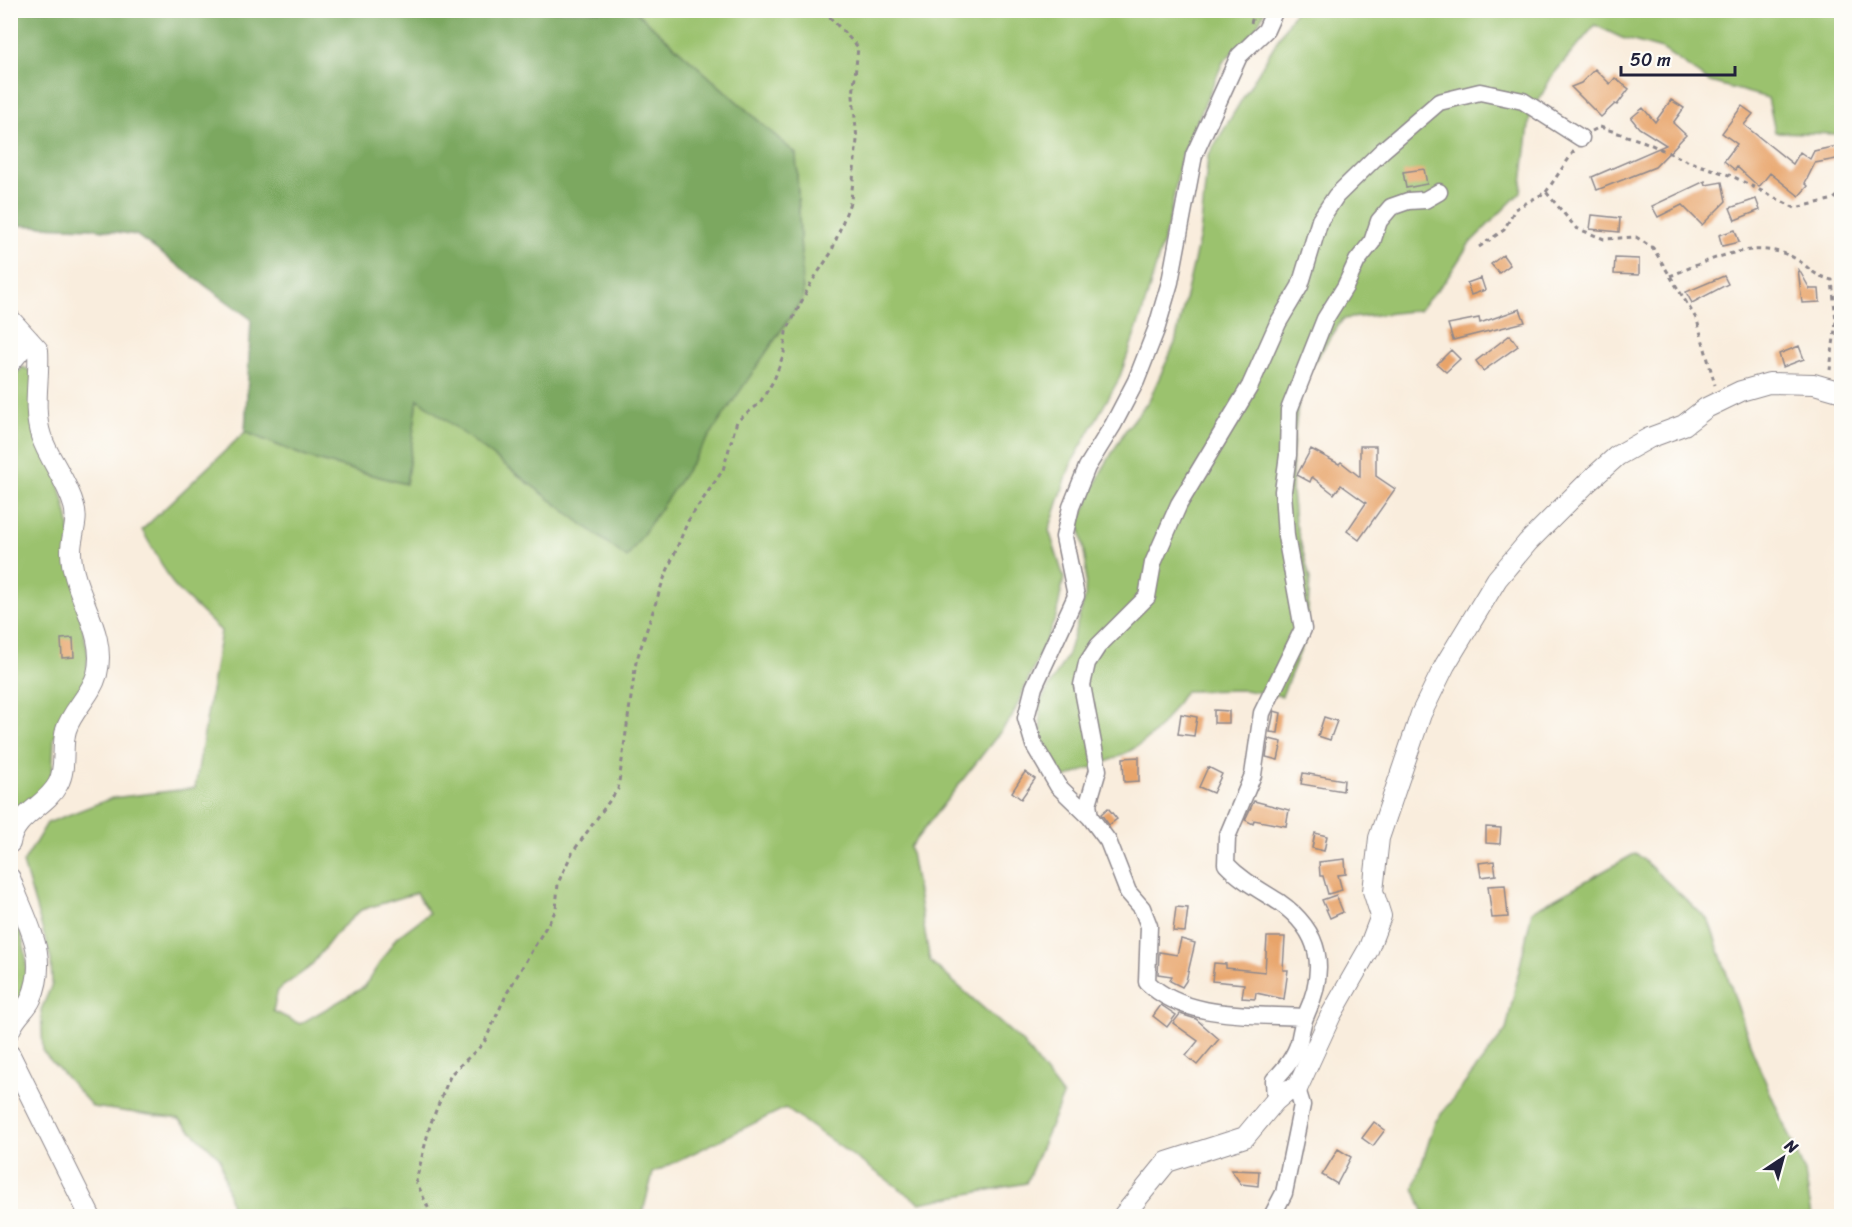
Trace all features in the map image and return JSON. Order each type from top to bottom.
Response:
[{"type":"street","points":[[1275,10],[1266,30],[1239,56],[1194,155],[1170,282],[1156,330],[1113,425],[1087,467],[1071,507],[1064,537],[1076,596],[1034,687],[1026,718],[1034,745],[1058,786],[1090,817],[1108,841],[1128,892],[1142,908],[1149,926],[1146,982],[1161,996],[1225,1013],[1305,1017]]},
{"type":"street","points":[[1090,817],[1090,794],[1098,770],[1082,685],[1087,663],[1098,646],[1147,597],[1153,563],[1179,504],[1250,386],[1278,323],[1300,286],[1320,220],[1336,196],[1374,157],[1439,102],[1480,92],[1523,101],[1581,138]]},
{"type":"street","points":[[1275,1101],[1274,1080],[1288,1066],[1298,1045],[1305,1017],[1315,998],[1317,947],[1311,933],[1281,904],[1236,874],[1226,864],[1227,837],[1253,775],[1262,713],[1303,629],[1286,536],[1283,491],[1288,455],[1289,410],[1325,319],[1346,287],[1357,261],[1372,242],[1379,221],[1391,207],[1408,201],[1425,200],[1439,192]]},
{"type":"street","points":[[10,319],[38,350],[36,408],[41,436],[64,477],[75,508],[75,530],[71,550],[97,641],[97,673],[88,696],[67,727],[58,784],[21,820],[10,843]]},
{"type":"street","points":[[10,363],[29,340]]},
{"type":"street","points":[[1272,1216],[1284,1193],[1296,1123],[1302,1105],[1297,1089],[1331,1015],[1368,950],[1381,915],[1373,891],[1379,838],[1421,714],[1444,665],[1497,579],[1557,511],[1617,456],[1649,438],[1684,425],[1719,401],[1741,391],[1769,383],[1797,382],[1835,390]]},
{"type":"street","points":[[10,878],[22,902],[41,968],[31,1002],[16,1017],[10,1030]]},
{"type":"street","points":[[10,1055],[90,1216]]},
{"type":"street","points":[[1123,1216],[1167,1162],[1245,1137],[1275,1101],[1288,1090],[1297,1089]]},
{"type":"path","points":[[432,1216],[416,1181],[430,1125],[451,1074],[484,1043],[507,993],[556,910],[558,883],[572,853],[618,789],[636,662],[663,581],[688,521],[723,470],[737,421],[759,404],[774,380],[784,353],[786,332],[811,283],[831,253],[851,200],[857,140],[853,96],[858,47],[823,10]]},
{"type":"path","points":[[1479,248],[1504,230],[1515,209],[1546,192],[1566,165],[1581,138],[1600,127],[1732,176],[1795,208],[1834,199],[1842,192]]},
{"type":"path","points":[[1546,192],[1576,228],[1604,238],[1636,237],[1653,248],[1697,320],[1719,401]]},
{"type":"path","points":[[1670,276],[1728,253],[1750,250],[1765,251],[1795,259],[1814,275],[1832,280],[1836,321],[1831,350],[1835,390]]},
{"type":"green space","points":[[11,10],[635,11],[796,154],[803,298],[627,558],[418,399],[406,484],[309,458],[245,432],[251,319],[136,235],[91,228],[11,225]]},
{"type":"green space","points":[[635,11],[1265,11],[1254,31],[1223,62],[1181,158],[1169,221],[1142,314],[1119,379],[1071,464],[1049,530],[1064,578],[1056,617],[1012,717],[910,847],[930,961],[1022,1042],[1063,1096],[1026,1183],[920,1203],[785,1108],[653,1173],[642,1216],[233,1216],[220,1158],[179,1119],[93,1107],[43,1052],[41,1010],[52,984],[51,959],[23,863],[47,823],[112,798],[195,788],[221,631],[174,586],[142,530],[245,432],[309,458],[406,484],[418,399],[627,557],[803,298],[796,154]],"holes":[[[416,893],[429,913],[396,938],[364,987],[300,1024],[273,1011],[278,990],[310,967],[338,931],[361,910]]]},
{"type":"green space","points":[[1295,11],[1841,11],[1842,132],[1837,134],[1775,132],[1768,98],[1710,82],[1662,49],[1622,38],[1595,25],[1552,76],[1530,117],[1521,192],[1469,244],[1446,280],[1419,310],[1343,319],[1301,381],[1292,455],[1292,492],[1295,521],[1310,579],[1306,637],[1282,696],[1244,690],[1185,691],[1162,725],[1138,746],[1114,759],[1064,778],[1042,739],[1039,704],[1068,654],[1085,597],[1086,564],[1079,522],[1101,472],[1125,431],[1149,400],[1175,343],[1200,235],[1208,156]]},
{"type":"green space","points":[[23,367],[31,371],[68,518],[80,614],[88,653],[86,688],[70,708],[54,738],[52,781],[11,823],[10,380]]},
{"type":"green space","points":[[1636,853],[1709,921],[1754,1055],[1805,1173],[1812,1216],[1425,1216],[1414,1188],[1435,1122],[1506,1030],[1532,911]]},
{"type":"green space","points":[[10,902],[24,947],[26,973],[24,986],[10,1017]]},
{"type":"building","points":[[1595,69],[1610,84],[1615,78],[1629,89],[1617,105],[1615,104],[1601,117],[1571,87],[1581,83]]},
{"type":"building","points":[[1671,100],[1684,108],[1673,123],[1686,135],[1655,167],[1597,190],[1592,177],[1666,145],[1639,128],[1631,118],[1643,108],[1655,122]]},
{"type":"building","points":[[1742,106],[1753,114],[1744,125],[1793,164],[1800,152],[1810,159],[1814,151],[1842,145],[1842,158],[1815,163],[1805,183],[1808,186],[1799,196],[1770,173],[1759,187],[1737,167],[1735,170],[1724,161],[1737,144],[1722,133]]},
{"type":"building","points":[[1424,169],[1427,184],[1406,188],[1403,172]]},
{"type":"building","points":[[1705,181],[1706,185],[1722,182],[1726,201],[1702,225],[1682,205],[1658,217],[1652,206]]},
{"type":"building","points":[[1756,199],[1760,210],[1735,220],[1730,208]]},
{"type":"building","points":[[1592,215],[1620,218],[1619,232],[1590,229]]},
{"type":"building","points":[[1735,230],[1739,242],[1722,246],[1719,235]]},
{"type":"building","points":[[1503,255],[1510,265],[1499,273],[1491,264]]},
{"type":"building","points":[[1615,258],[1639,259],[1639,275],[1614,274]]},
{"type":"building","points":[[1798,268],[1810,289],[1819,289],[1820,302],[1802,303]]},
{"type":"building","points":[[1724,276],[1728,284],[1692,303],[1686,292]]},
{"type":"building","points":[[1481,278],[1485,290],[1471,295],[1467,283]]},
{"type":"building","points":[[1520,309],[1525,322],[1453,340],[1448,324],[1479,318],[1480,323]]},
{"type":"building","points":[[1510,335],[1518,346],[1483,371],[1476,361]]},
{"type":"building","points":[[1799,346],[1804,359],[1783,367],[1779,354]]},
{"type":"building","points":[[1451,350],[1460,359],[1446,372],[1437,364]]},
{"type":"building","points":[[1360,446],[1376,446],[1376,476],[1395,489],[1359,540],[1347,531],[1366,503],[1341,485],[1334,494],[1312,477],[1310,482],[1297,475],[1311,449],[1339,464],[1341,462],[1360,477]]},
{"type":"building","points":[[73,638],[74,657],[62,658],[61,639]]},
{"type":"building","points":[[1214,710],[1229,711],[1229,723],[1214,723]]},
{"type":"building","points":[[1274,711],[1281,713],[1278,733],[1270,732]]},
{"type":"building","points":[[1181,714],[1197,717],[1194,736],[1178,734]]},
{"type":"building","points":[[1324,717],[1337,721],[1330,740],[1318,736]]},
{"type":"building","points":[[1269,739],[1282,742],[1278,760],[1266,757]]},
{"type":"building","points":[[1139,757],[1139,781],[1124,782],[1123,758]]},
{"type":"building","points":[[1208,767],[1222,774],[1213,793],[1199,787]]},
{"type":"building","points":[[1025,772],[1035,779],[1021,799],[1012,792]]},
{"type":"building","points":[[1303,773],[1344,780],[1343,791],[1301,784]]},
{"type":"building","points":[[1254,801],[1289,810],[1286,826],[1254,820],[1253,824],[1245,820]]},
{"type":"building","points":[[1108,808],[1117,819],[1109,825],[1101,814]]},
{"type":"building","points":[[1486,827],[1501,828],[1500,844],[1486,843]]},
{"type":"building","points":[[1315,833],[1327,836],[1324,851],[1312,848]]},
{"type":"building","points":[[1345,859],[1346,874],[1338,875],[1342,890],[1328,894],[1323,876],[1320,876],[1319,862]]},
{"type":"building","points":[[1494,861],[1496,875],[1481,877],[1479,863]]},
{"type":"building","points":[[1505,885],[1508,917],[1492,918],[1488,886]]},
{"type":"building","points":[[1336,895],[1343,912],[1330,918],[1322,900]]},
{"type":"building","points":[[1176,907],[1188,908],[1185,932],[1173,931]]},
{"type":"building","points":[[1267,937],[1285,937],[1283,970],[1288,970],[1284,999],[1256,993],[1255,999],[1242,998],[1244,984],[1212,981],[1214,963],[1226,964],[1226,968],[1265,972]]},
{"type":"building","points":[[1181,939],[1195,943],[1186,981],[1182,987],[1170,981],[1172,976],[1158,974],[1159,952],[1177,955]]},
{"type":"building","points":[[1161,1005],[1176,1015],[1167,1027],[1153,1016]]},
{"type":"building","points":[[1180,1014],[1196,1019],[1219,1039],[1197,1065],[1186,1056],[1198,1041],[1173,1023]]},
{"type":"building","points":[[1374,1122],[1385,1130],[1373,1146],[1362,1138]]},
{"type":"building","points":[[1338,1149],[1351,1157],[1337,1184],[1322,1175]]},
{"type":"building","points":[[1231,1170],[1259,1171],[1258,1186],[1241,1184]]}]
